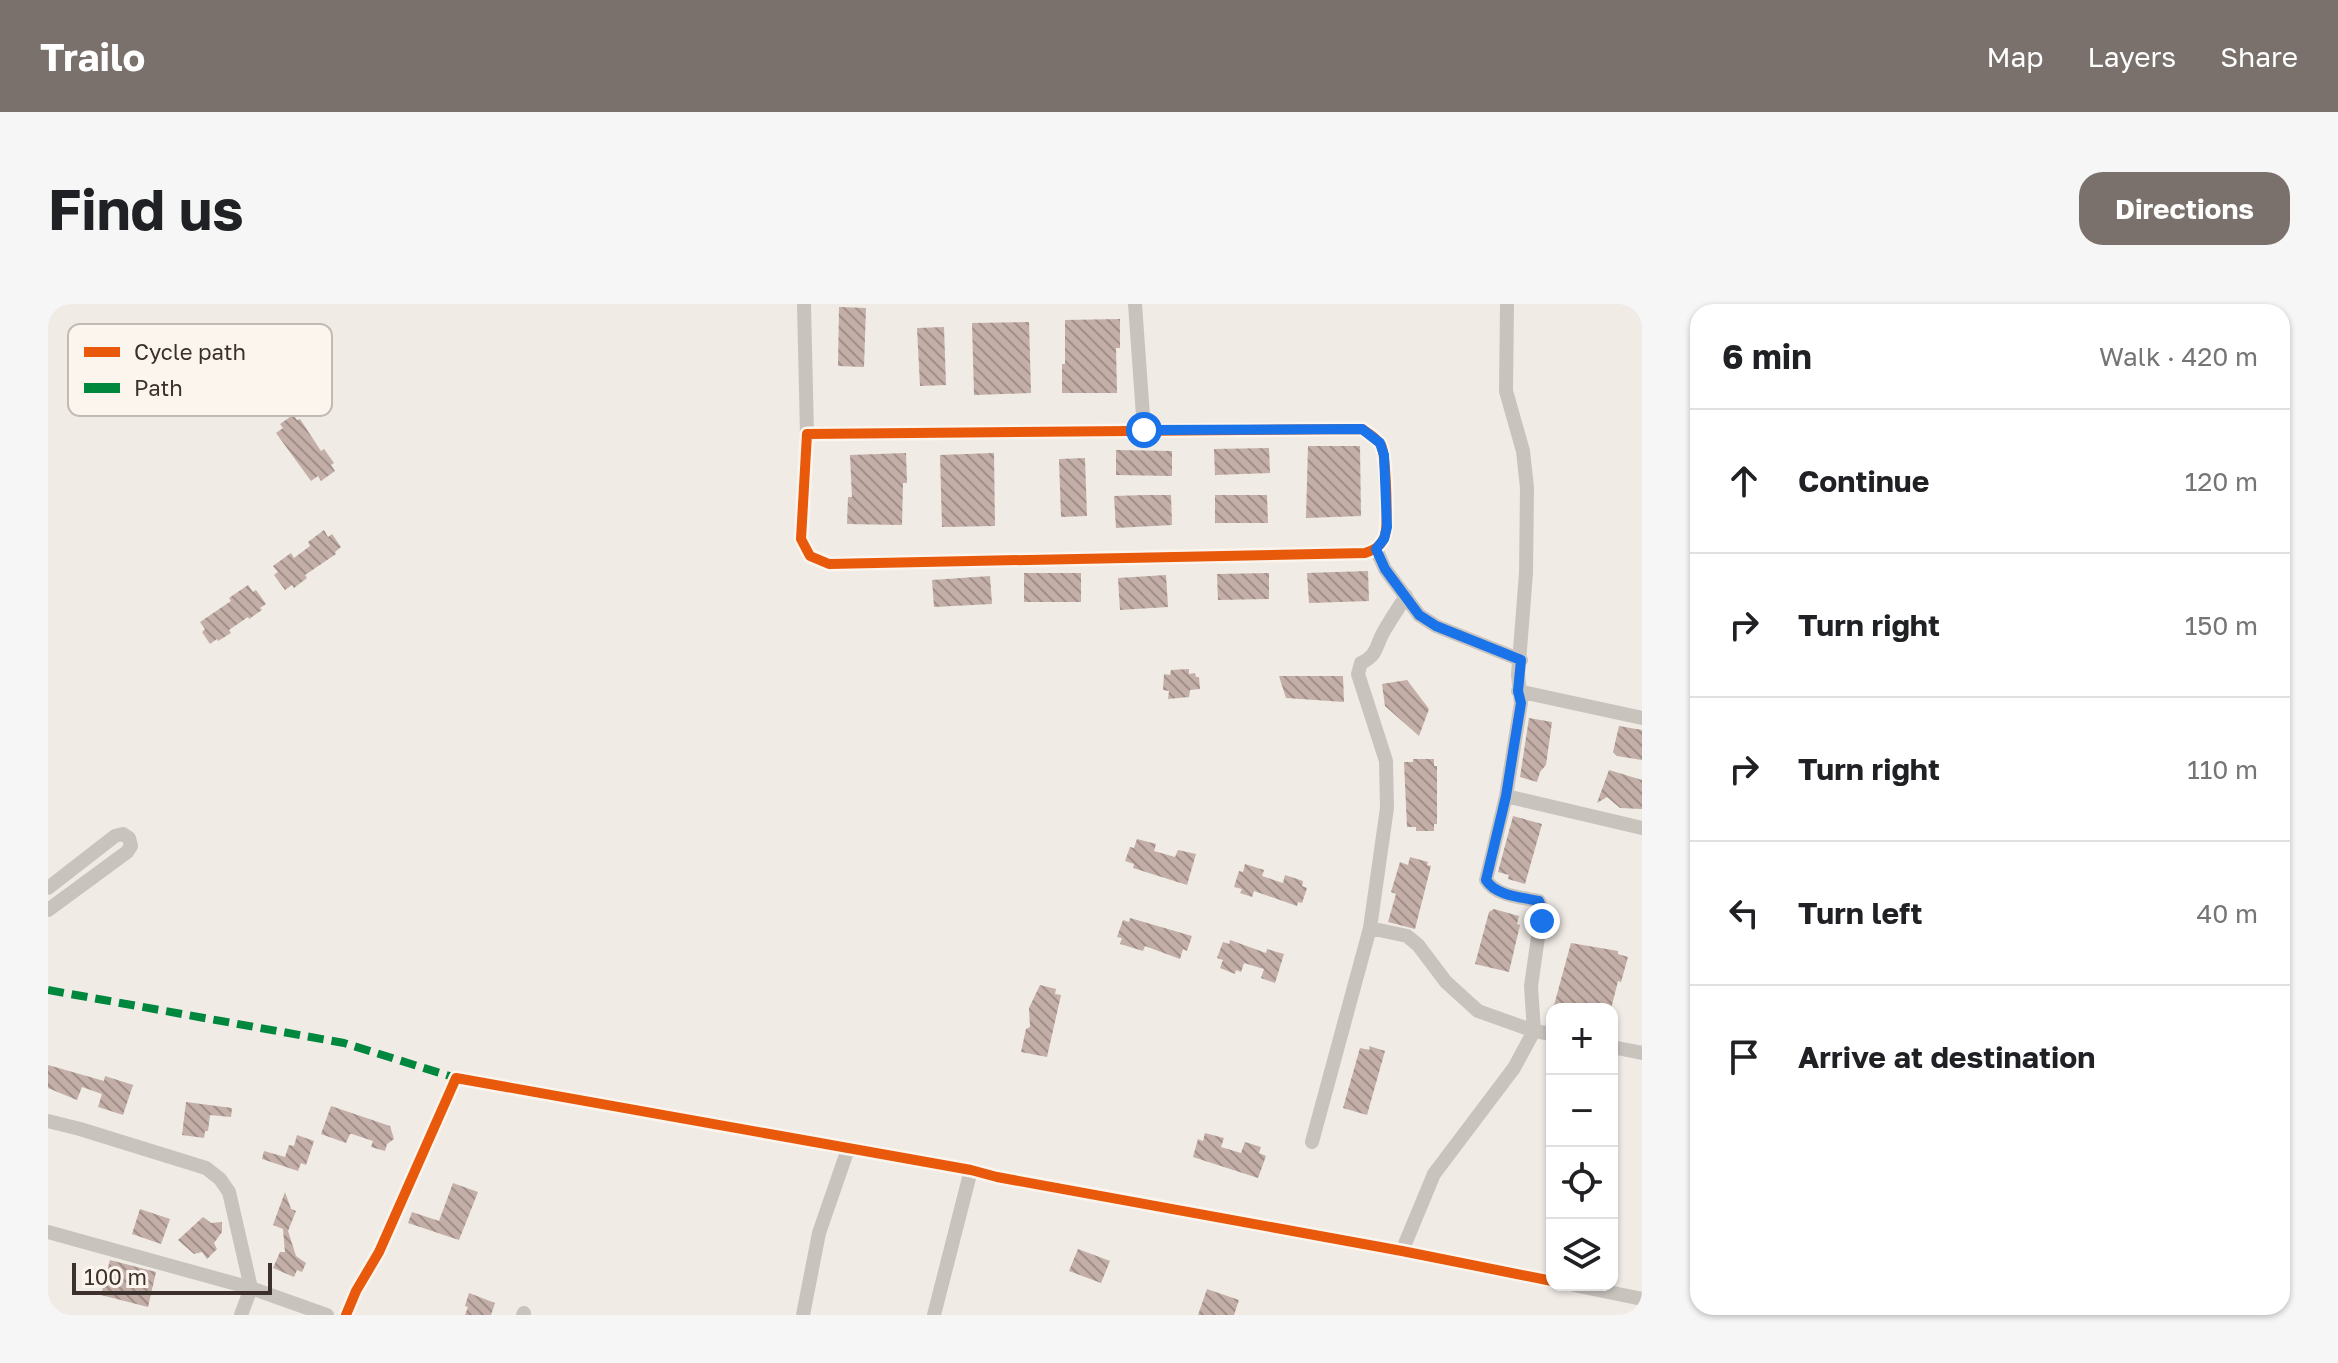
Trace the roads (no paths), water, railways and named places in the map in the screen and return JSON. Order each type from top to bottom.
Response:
[{"type":"street","points":[[804,304],[807,434],[801,539],[810,556],[829,564],[1365,553],[1376,549],[1384,539],[1387,527],[1384,455],[1380,443],[1362,429],[807,434]]},
{"type":"street","points":[[1135,304],[1144,430]]},
{"type":"street","points":[[1402,1251],[1434,1174],[1514,1068],[1534,1031],[1531,986],[1542,909],[1539,901],[1499,892],[1491,888],[1486,880],[1506,796],[1521,703],[1518,691],[1526,573],[1527,488],[1523,451],[1506,391],[1507,304]]},
{"type":"street","points":[[1376,549],[1385,569],[1419,615],[1436,626],[1521,660]]},
{"type":"street","points":[[1312,1142],[1370,928],[1387,808],[1386,761],[1358,674],[1361,663],[1371,658],[1381,635],[1406,596]]},
{"type":"street","points":[[1518,691],[1642,718]]},
{"type":"street","points":[[1506,796],[1642,828]]},
{"type":"street","points":[[48,888],[115,836],[123,834],[129,838],[131,846],[127,852],[48,910]]},
{"type":"street","points":[[1370,928],[1407,936],[1418,945],[1446,982],[1478,1011],[1546,1033]]},
{"type":"street","points":[[1618,1048],[1642,1053]]},
{"type":"street","points":[[346,1315],[379,1252],[456,1078],[971,1170],[1546,1280]]},
{"type":"street","points":[[48,1121],[206,1168],[220,1179],[229,1192],[251,1288],[241,1315]]},
{"type":"street","points":[[803,1315],[819,1233],[848,1149]]},
{"type":"street","points":[[934,1315],[971,1170]]},
{"type":"street","points":[[48,1232],[251,1288],[327,1315]]},
{"type":"street","points":[[1603,1291],[1642,1299]]}]
